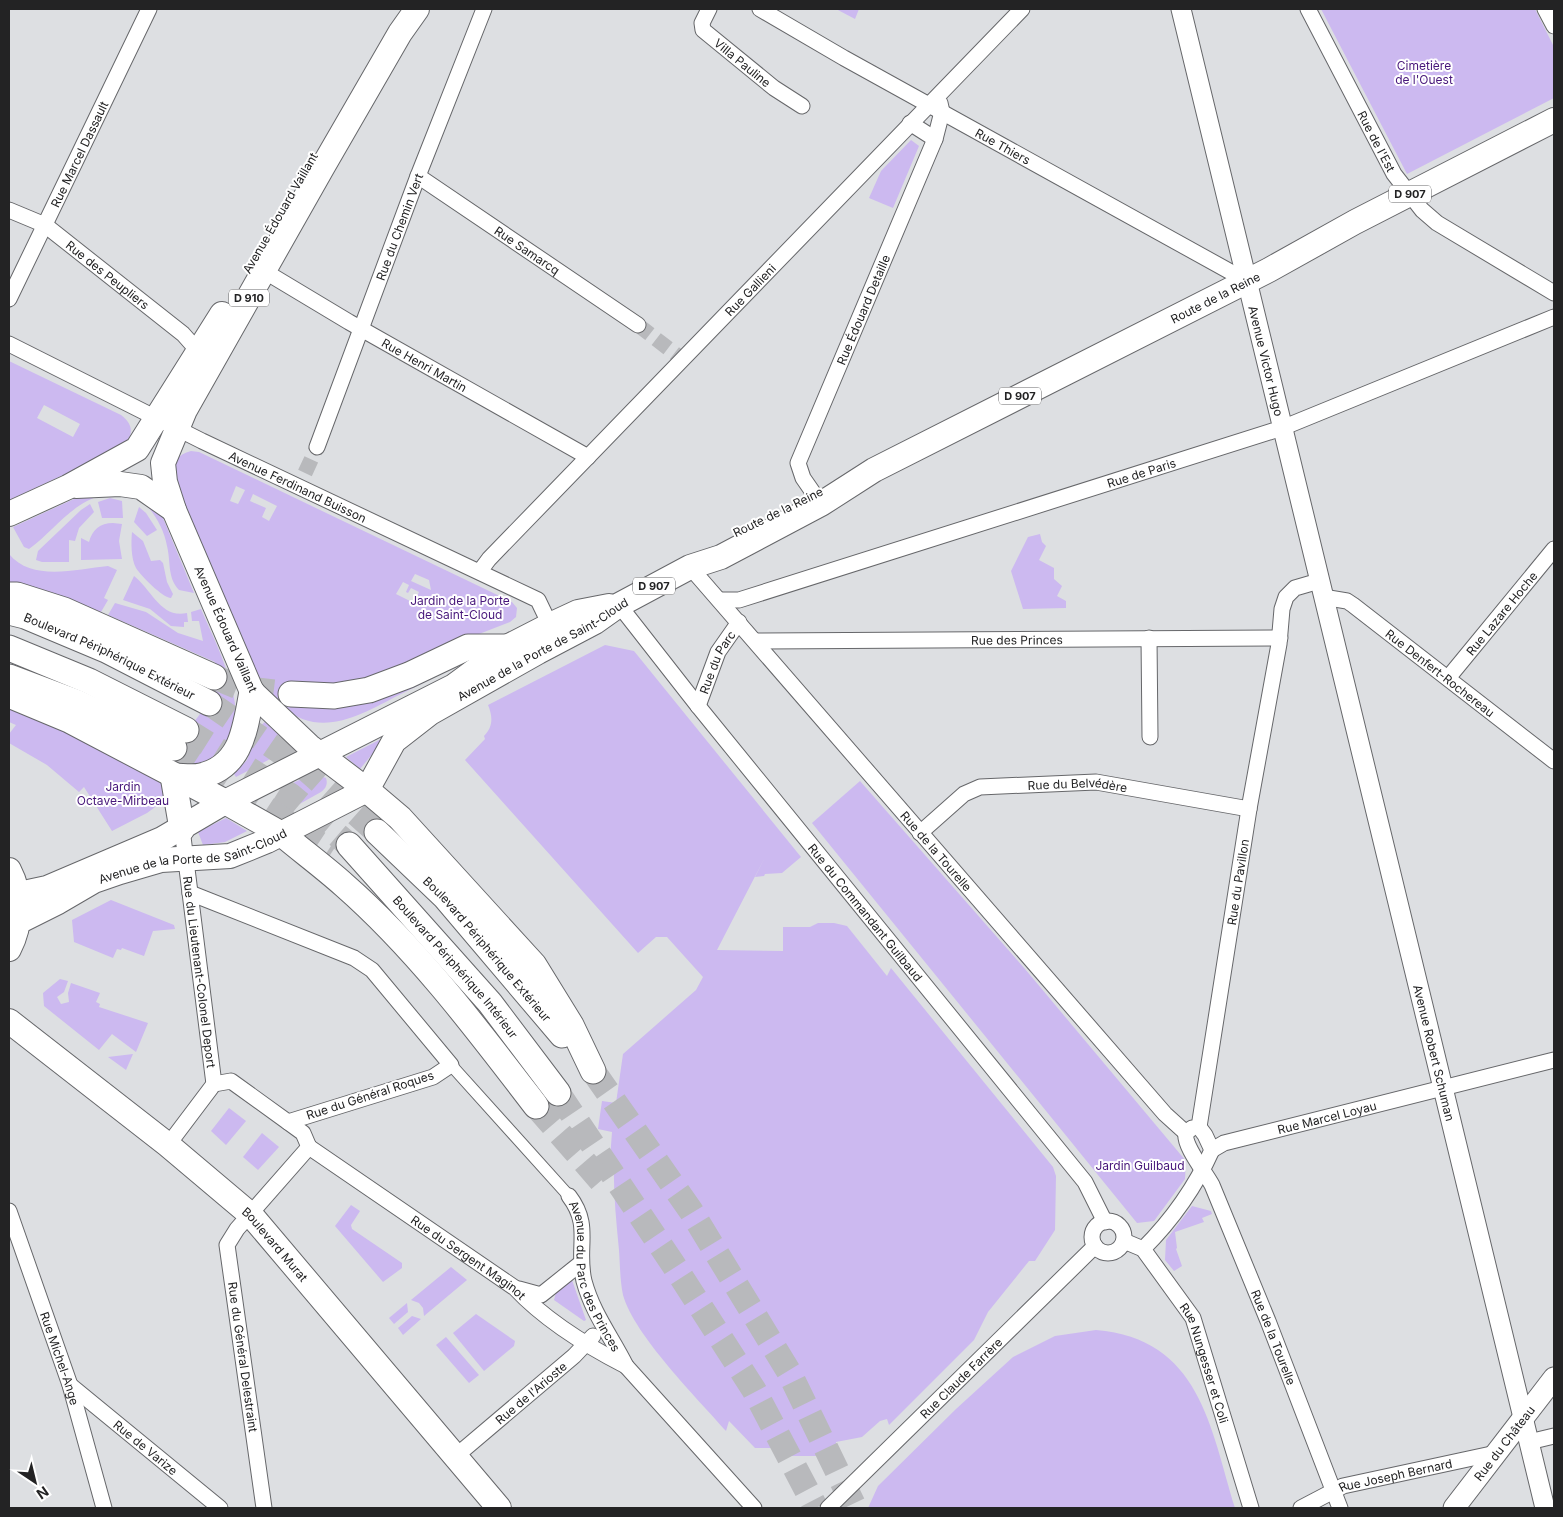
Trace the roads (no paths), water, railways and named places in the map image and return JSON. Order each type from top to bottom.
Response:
[{"type":"highway","points":[[9,595],[17,595],[64,610],[214,677]]},
{"type":"highway","name":"Boulevard Périphérique Extérieur","points":[[9,612],[25,616],[106,650],[209,702]]},
{"type":"highway","points":[[292,694],[334,696],[369,690],[409,675],[468,647],[507,647]]},
{"type":"highway","points":[[9,648],[89,681],[180,739],[9,677]]},
{"type":"highway","points":[[173,776],[200,776],[222,767],[238,750],[244,735],[252,692]]},
{"type":"highway","points":[[9,695],[69,720],[225,802]]},
{"type":"highway","points":[[173,776],[182,829]]},
{"type":"highway","name":"Boulevard Périphérique Extérieur","points":[[367,790],[400,818],[534,965],[571,1025],[593,1071],[445,897],[377,832]]},
{"type":"highway","points":[[282,834],[344,885],[398,938],[471,1020],[536,1106]]},
{"type":"highway","name":"Boulevard Périphérique Intérieur","points":[[340,849],[418,922],[490,1003],[558,1093]]},
{"type":"main road","name":"Avenue Édouard Vaillant","points":[[9,514],[68,487],[137,450],[155,418],[211,334],[396,9]]},
{"type":"main road","name":"Avenue Édouard Vaillant","points":[[367,790],[285,725],[252,692],[174,510],[165,482],[164,463],[177,429],[264,271],[400,34],[417,9]]},
{"type":"main road","name":"Route de la Reine","points":[[619,605],[690,567],[721,557],[817,499],[1247,281],[1554,120]]},
{"type":"main road","name":"Avenue Édouard Vaillant","points":[[68,487],[120,484],[141,487],[174,510]]},
{"type":"main road","name":"Avenue de la Porte de Saint-Cloud","points":[[19,894],[48,888],[132,854],[182,829],[225,802],[320,752],[454,686],[507,647],[550,625],[578,612],[619,605]]},
{"type":"main road","name":"Avenue de la Porte de Saint-Cloud","points":[[18,922],[94,881],[162,860],[230,856],[282,834],[367,790],[394,741],[430,713],[595,622],[619,605]]},
{"type":"main road","points":[[225,802],[282,834]]},
{"type":"main road","points":[[9,870],[19,894],[18,922],[9,949]]},
{"type":"main road","name":"Boulevard Murat","points":[[9,1021],[168,1145],[251,1215],[499,1508]]},
{"type":"main road","name":"Rue du Château","points":[[1454,1508],[1554,1378]]},
{"type":"street","name":"Rue Marcel Dassault","points":[[9,299],[149,9]]},
{"type":"street","name":"Rue du Chemin Vert","points":[[317,446],[418,176],[484,9]]},
{"type":"street","name":"Villa Pauline","points":[[709,9],[702,23],[703,30],[774,88],[802,106]]},
{"type":"street","points":[[760,9],[933,100],[942,112]]},
{"type":"street","name":"Rue Gallieni","points":[[480,571],[1022,9]]},
{"type":"street","name":"Avenue Victor Hugo","points":[[1181,9],[1321,589]]},
{"type":"street","name":"Rue de l'Est","points":[[1308,9],[1394,174],[1408,195],[1437,223],[1554,293]]},
{"type":"street","points":[[1545,9],[1554,26]]},
{"type":"street","name":"Rue Thiers","points":[[942,112],[1247,281]]},
{"type":"street","name":"Rue Édouard Detaille","points":[[817,499],[801,474],[798,463],[935,139],[942,112]]},
{"type":"street","points":[[910,123],[935,139]]},
{"type":"street","name":"Rue Samarcq","points":[[418,176],[638,325]]},
{"type":"street","name":"Rue des Peupliers","points":[[9,210],[45,225],[183,334],[198,351]]},
{"type":"street","name":"Rue Henri Martin","points":[[264,271],[362,329],[588,457]]},
{"type":"street","name":"Rue de Paris","points":[[720,600],[739,600],[1282,428],[1554,317]]},
{"type":"street","name":"Avenue Ferdinand Buisson","points":[[9,344],[177,429],[302,480],[538,600],[550,625]]},
{"type":"street","name":"Rue Lazare Hoche","points":[[1448,678],[1554,549]]},
{"type":"street","name":"Rue de la Tourelle","points":[[690,567],[1165,1114],[1192,1130],[1186,1145],[1204,1168],[1268,1321],[1340,1508]]},
{"type":"street","name":"Rue du Pavillon","points":[[1192,1130],[1280,638],[1282,609],[1286,597],[1295,588],[1321,589]]},
{"type":"street","name":"Rue Denfert-Rochereau","points":[[1321,589],[1347,601],[1554,761]]},
{"type":"street","name":"Avenue Robert Schuman","points":[[1321,589],[1444,1087],[1545,1508]]},
{"type":"street","name":"Rue du Commandant Guilbaud","points":[[619,605],[698,706],[1086,1182],[1105,1222],[1115,1223],[1120,1226],[1124,1241]]},
{"type":"street","name":"Rue du Parc","points":[[698,706],[718,652],[739,622]]},
{"type":"street","points":[[538,652],[550,633],[550,625]]},
{"type":"street","points":[[1149,638],[1150,737]]},
{"type":"street","name":"Rue des Princes","points":[[755,641],[1280,638]]},
{"type":"street","name":"Rue du Belvédère","points":[[920,833],[964,794],[980,787],[1096,782],[1249,809]]},
{"type":"street","name":"Rue du Lieutenant-Colonel Deport","points":[[182,829],[214,1084]]},
{"type":"street","name":"Avenue du Parc des Princes","points":[[190,893],[354,958],[372,970],[452,1065],[569,1196],[582,1219],[581,1263],[587,1289],[601,1325],[616,1345],[626,1366],[754,1508]]},
{"type":"street","name":"Rue Marcel Loyau","points":[[1212,1150],[1224,1143],[1554,1060]]},
{"type":"street","name":"Rue du Général Roques","points":[[288,1122],[433,1077],[452,1065]]},
{"type":"street","points":[[168,1145],[214,1084],[231,1081],[303,1133],[309,1147]]},
{"type":"street","points":[[1143,1250],[1192,1190],[1212,1150],[1205,1135],[1192,1130]]},
{"type":"street","name":"Rue du Général Delestraint","points":[[264,1508],[227,1246],[237,1230],[309,1147]]},
{"type":"street","name":"Rue du Sergent Maginot","points":[[309,1147],[515,1288],[529,1303],[588,1344],[626,1366]]},
{"type":"street","name":"Rue Michel-Ange","points":[[9,1211],[70,1385],[104,1508]]},
{"type":"street","points":[[1105,1222],[1093,1231],[1095,1246],[1103,1252],[1113,1252],[1122,1246],[1124,1241]]},
{"type":"street","name":"Rue Nungesser et Coli","points":[[1124,1241],[1143,1250],[1193,1318],[1251,1508]]},
{"type":"street","name":"Rue Claude Farrère","points":[[828,1508],[1095,1246]]},
{"type":"street","points":[[515,1288],[541,1295],[581,1263]]},
{"type":"street","name":"Rue de l'Arioste","points":[[456,1456],[588,1344],[601,1325]]},
{"type":"street","name":"Rue de Varize","points":[[70,1385],[220,1508]]},
{"type":"street","points":[[1530,1442],[1554,1436]]},
{"type":"street","name":"Rue Joseph Bernard","points":[[1301,1508],[1333,1490],[1479,1455],[1496,1453]]},
{"type":"tunnel","points":[[638,325],[682,359]]},
{"type":"tunnel","points":[[305,473],[317,447]]},
{"type":"tunnel","points":[[214,677],[241,688],[291,694]]},
{"type":"tunnel","points":[[209,703],[307,770],[377,832]]},
{"type":"tunnel","points":[[186,730],[290,795],[349,845]]},
{"type":"tunnel","points":[[174,748],[332,852]]},
{"type":"tunnel","points":[[593,1071],[691,1211],[789,1372],[855,1508]]},
{"type":"tunnel","points":[[558,1093],[673,1264],[754,1390],[816,1508]]},
{"type":"tunnel","points":[[536,1106],[602,1182]]},
{"type":"park label","name":"Cimetière de l'Ouest","points":[[1424,72]]},
{"type":"park label","name":"Jardin de la Porte de Saint-Cloud","points":[[460,607]]},
{"type":"park label","name":"Jardin Octave-Mirbeau","points":[[123,793]]},
{"type":"park label","name":"Jardin Guilbaud","points":[[1140,1165]]}]
